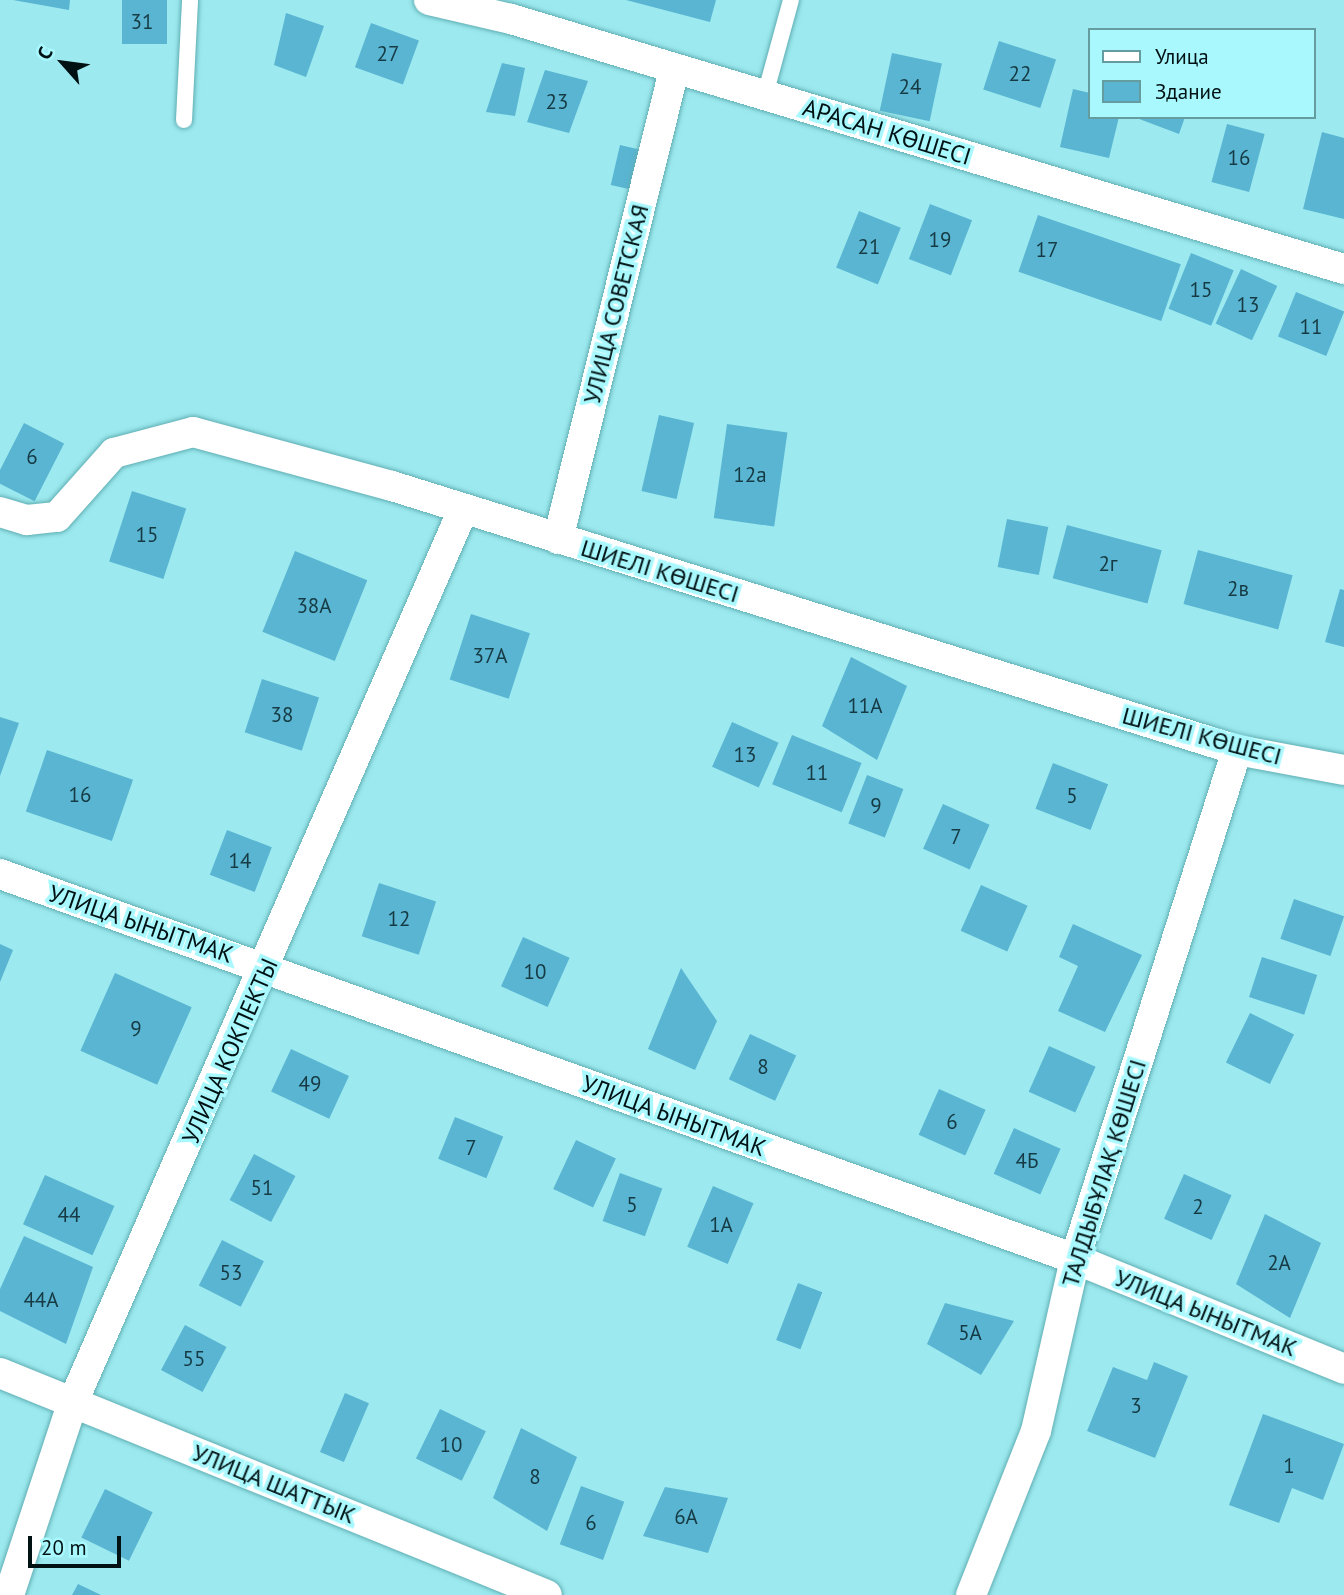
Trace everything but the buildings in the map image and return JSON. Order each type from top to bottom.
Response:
[{"type":"street","name":"АРАСАН КӨШЕСІ","points":[[429,0],[765,95],[1344,269]]},
{"type":"street","name":"УЛИЦА СОВЕТСКАЯ","points":[[558,539],[674,69]]},
{"type":"street","name":"ШИЕЛІ КӨШЕСІ","points":[[0,512],[27,520],[57,517],[114,453],[193,432],[392,485],[462,512],[558,539],[1237,750],[1344,770]]},
{"type":"street","name":"УЛИЦА КОКПЕКТЫ","points":[[9,1595],[72,1402],[268,969],[462,512]]},
{"type":"street","name":"ТАЛДЫБҰЛАҚ КӨШЕСІ","points":[[971,1595],[1037,1431],[1075,1259],[1237,750]]},
{"type":"street","name":"УЛИЦА ЫНЫТМАК","points":[[0,874],[1075,1259],[1344,1369]]},
{"type":"street","name":"УЛИЦА ШАТТЫК","points":[[0,1373],[547,1595]]},
{"type":"lane","points":[[184,120],[190,0]]},
{"type":"lane","points":[[765,95],[791,0]]}]
